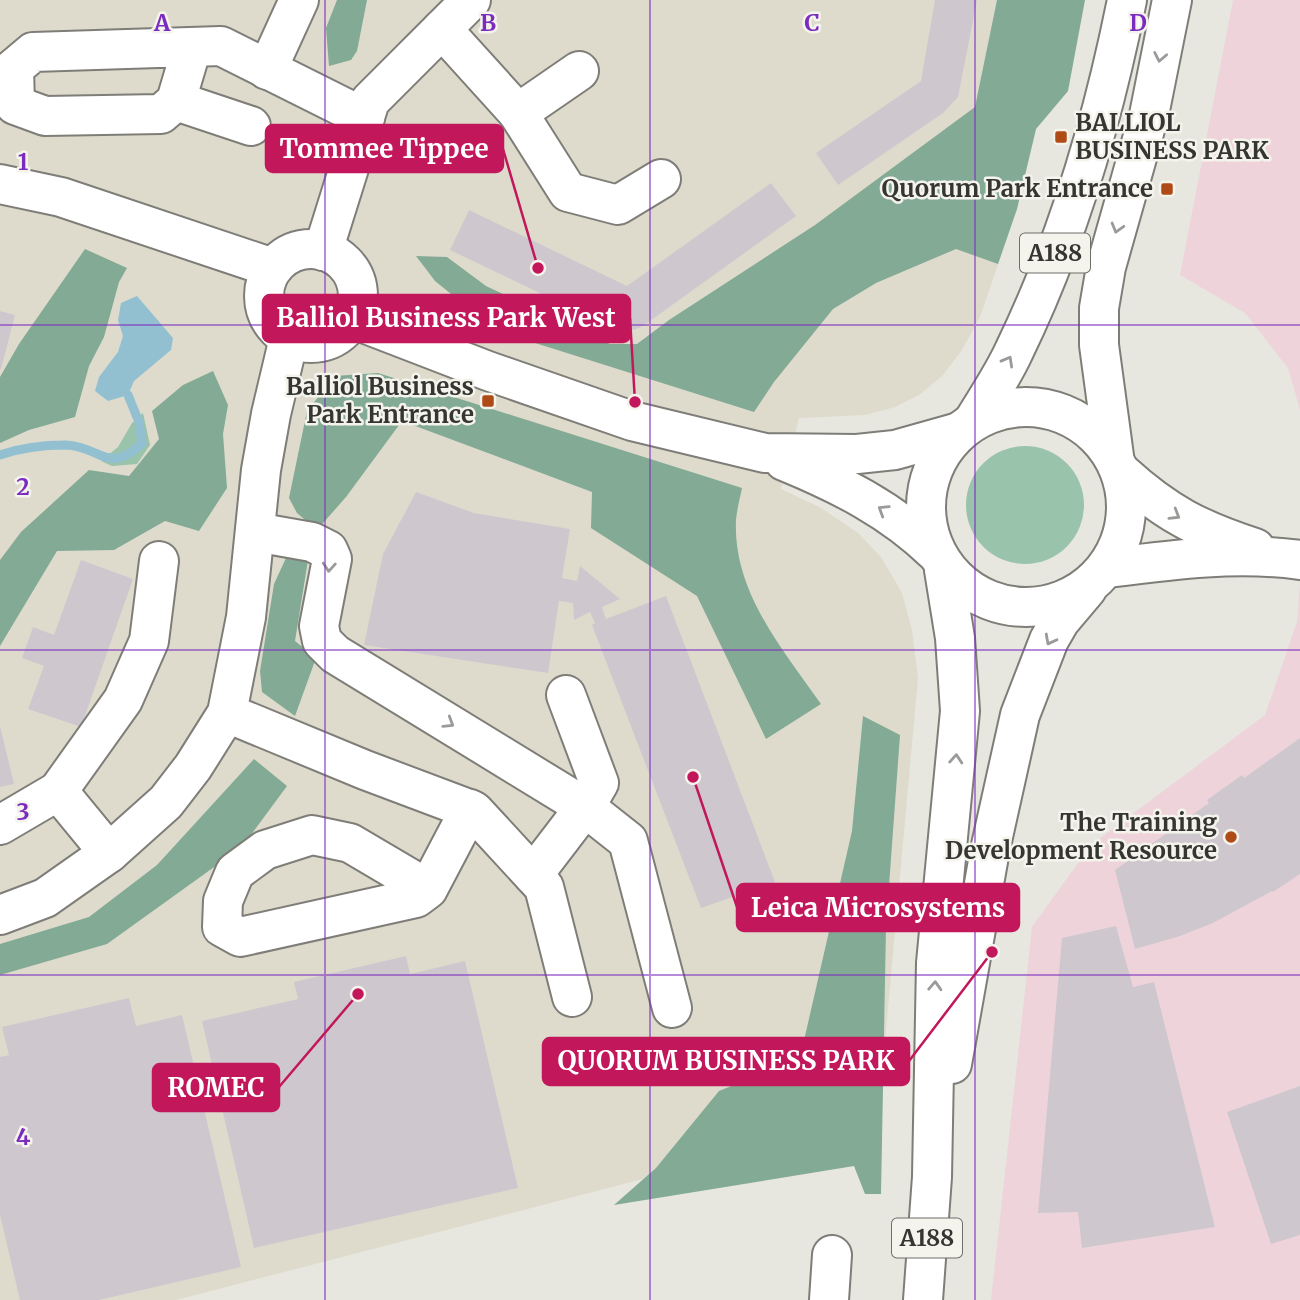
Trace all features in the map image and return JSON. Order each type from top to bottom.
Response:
[{"type":"street","points":[[267,70],[299,0]]},
{"type":"street","points":[[323,251],[370,102],[471,0]]},
{"type":"street","name":"A188","points":[[923,1300],[932,1177],[936,974],[960,711],[956,638],[940,561],[929,534],[929,483],[940,456],[967,426],[1018,343],[1067,223],[1093,143],[1112,76],[1127,0]]},
{"type":"street","name":"A188","points":[[932,1177],[979,905],[1020,715],[1049,640],[1060,621],[1099,577],[1118,548],[1128,514],[1128,498],[1118,464],[1099,345],[1098,308],[1106,267],[1149,115],[1172,0]]},
{"type":"street","points":[[442,29],[518,113],[568,192],[618,205],[661,179]]},
{"type":"street","points":[[192,47],[176,101],[161,114],[45,116],[15,105],[14,68],[33,52],[221,46],[365,118]]},
{"type":"street","points":[[518,113],[579,71]]},
{"type":"street","points":[[176,101],[251,127]]},
{"type":"street","points":[[0,184],[61,197],[272,268]]},
{"type":"street","points":[[306,249],[323,251],[340,259],[353,274],[358,289],[358,304],[353,319],[331,340],[312,344],[289,338],[273,325],[265,308],[267,278],[272,268],[284,257],[306,249]]},
{"type":"street","points":[[353,319],[488,371],[632,421],[765,453],[840,485],[893,516],[976,596],[1006,605],[1045,605],[1067,599],[1099,577],[1187,559],[1292,559]]},
{"type":"street","points":[[0,915],[45,898],[109,853],[166,802],[193,767],[226,713],[246,617],[261,470],[289,338]]},
{"type":"street","points":[[765,453],[857,454],[884,451],[927,442],[1008,409],[1028,406],[1047,409],[1078,422],[1092,433],[1118,464],[1160,506],[1222,538],[1292,559]]},
{"type":"street","points":[[256,532],[312,542],[328,550],[332,559],[319,626],[322,641],[335,654],[584,807],[628,841],[672,1008]]},
{"type":"street","points":[[0,825],[58,791],[122,701],[149,640],[159,561]]},
{"type":"street","points":[[533,875],[600,783],[566,695]]},
{"type":"street","points":[[226,713],[474,811],[544,887],[572,997]]},
{"type":"street","points":[[58,791],[109,853]]},
{"type":"street","points":[[428,889],[350,844],[312,835],[265,850],[235,872],[223,901],[222,928],[240,937],[416,898],[428,889],[470,809]]},
{"type":"street","points":[[829,1300],[832,1255]]},
{"type":"shaded area","name":"BALLIOL BUSINESS PARK","points":[[0,0],[1045,0],[1068,91],[1036,129],[1017,209],[980,317],[962,350],[942,376],[919,395],[895,407],[865,415],[799,418],[781,489],[821,508],[858,533],[881,557],[902,593],[912,630],[918,678],[878,1118],[176,1300],[0,1300]]},
{"type":"shaded area","points":[[1233,0],[1300,0],[1300,410],[1288,368],[1245,313],[1180,275]]},
{"type":"shaded area","points":[[1300,584],[1300,1300],[991,1300],[1032,927],[1091,845],[1265,715],[1297,622]]},
{"type":"green space","points":[[337,0],[367,0],[357,51],[351,60],[329,66],[326,28]]},
{"type":"green space","points":[[997,0],[1085,0],[1068,91],[1036,129],[1017,209],[998,264],[956,249],[876,283],[833,309],[774,382],[754,412],[532,342],[466,306],[435,281],[416,256],[447,257],[486,286],[610,344],[637,344],[669,320],[815,225],[975,107]]},
{"type":"green space","points":[[85,249],[127,268],[119,282],[104,337],[89,366],[75,417],[29,430],[0,443],[0,377],[19,344]]},
{"type":"green space","points":[[213,371],[228,405],[223,434],[227,488],[199,531],[165,521],[114,550],[57,551],[0,646],[0,560],[21,532],[89,470],[129,476],[159,439],[152,411],[183,385]]},
{"type":"green space","points":[[378,373],[742,488],[736,520],[737,546],[751,595],[776,640],[821,704],[766,739],[697,596],[591,528],[592,492],[402,421],[346,497],[317,530],[297,513],[289,498],[307,411],[335,376]]},
{"type":"green space","points":[[143,413],[150,445],[137,464],[112,466],[101,461],[118,447],[132,423]]},
{"type":"green space","points":[[1025,446],[1048,450],[1067,463],[1080,482],[1084,505],[1080,528],[1067,547],[1048,560],[1025,564],[1002,560],[983,547],[970,528],[966,505],[970,482],[983,463],[1002,450]]},
{"type":"green space","points":[[286,558],[308,560],[295,641],[316,658],[295,716],[262,692],[260,671],[274,584]]},
{"type":"green space","points":[[863,716],[900,735],[886,927],[881,1194],[865,1194],[854,1166],[614,1205],[656,1168],[719,1091],[800,1058],[852,831]]},
{"type":"green space","points":[[254,759],[287,786],[242,847],[107,944],[0,975],[0,944],[89,917],[157,865]]},
{"type":"water","points":[[137,296],[173,338],[171,350],[134,381],[128,395],[108,401],[95,391],[99,377],[118,352],[123,336],[118,320],[121,303]]},
{"type":"building","points":[[935,0],[977,0],[958,97],[943,113],[838,185],[816,153],[921,81]]},
{"type":"building","points":[[771,183],[796,216],[643,326],[631,331],[617,330],[450,250],[469,210],[627,286]]},
{"type":"building","points":[[0,311],[15,315],[1,369],[0,369]]},
{"type":"building","points":[[416,492],[474,513],[570,529],[562,578],[577,581],[580,566],[620,599],[602,607],[606,619],[666,596],[775,882],[701,908],[592,625],[595,623],[590,612],[574,620],[573,603],[559,601],[548,673],[364,645],[383,554]]},
{"type":"building","points":[[81,560],[133,579],[81,727],[28,709],[44,666],[22,658],[33,627],[54,635]]},
{"type":"building","points":[[0,726],[14,784],[0,787]]},
{"type":"building","name":"The Training Development Resource","points":[[1300,738],[1300,874],[1273,892],[1213,923],[1135,949],[1115,870],[1209,803],[1207,800],[1242,775],[1244,778]]},
{"type":"building","points":[[1116,926],[1133,987],[1154,982],[1215,1227],[1082,1248],[1078,1212],[1038,1213],[1062,938]]},
{"type":"building","points":[[406,956],[410,974],[465,961],[518,1188],[254,1248],[202,1021],[298,999],[294,982]]},
{"type":"building","points":[[129,998],[136,1026],[182,1015],[241,1267],[99,1300],[20,1300],[0,1215],[0,1057],[9,1055],[2,1027]]},
{"type":"building","points":[[1300,1086],[1300,1235],[1271,1244],[1227,1112]]},
{"type":"waterway","points":[[0,455],[32,447],[66,445],[112,458],[131,453],[142,443],[139,422],[128,395]]},
{"type":"place","name":"BALLIOL BUSINESS PARK","points":[[1061,137]]},
{"type":"place","name":"Quorum Park Entrance","points":[[1167,189]]},
{"type":"place","name":"Tommee Tippee","points":[[538,268]]},
{"type":"place","name":"Balliol Business Park Entrance","points":[[488,401]]},
{"type":"place","name":"Balliol Business Park West","points":[[635,402]]},
{"type":"place","name":"Leica Microsystems","points":[[693,777]]},
{"type":"place","name":"The Training Development Resource","points":[[1231,837]]},
{"type":"place","name":"QUORUM BUSINESS PARK","points":[[992,952]]},
{"type":"place","name":"ROMEC","points":[[358,994]]}]
